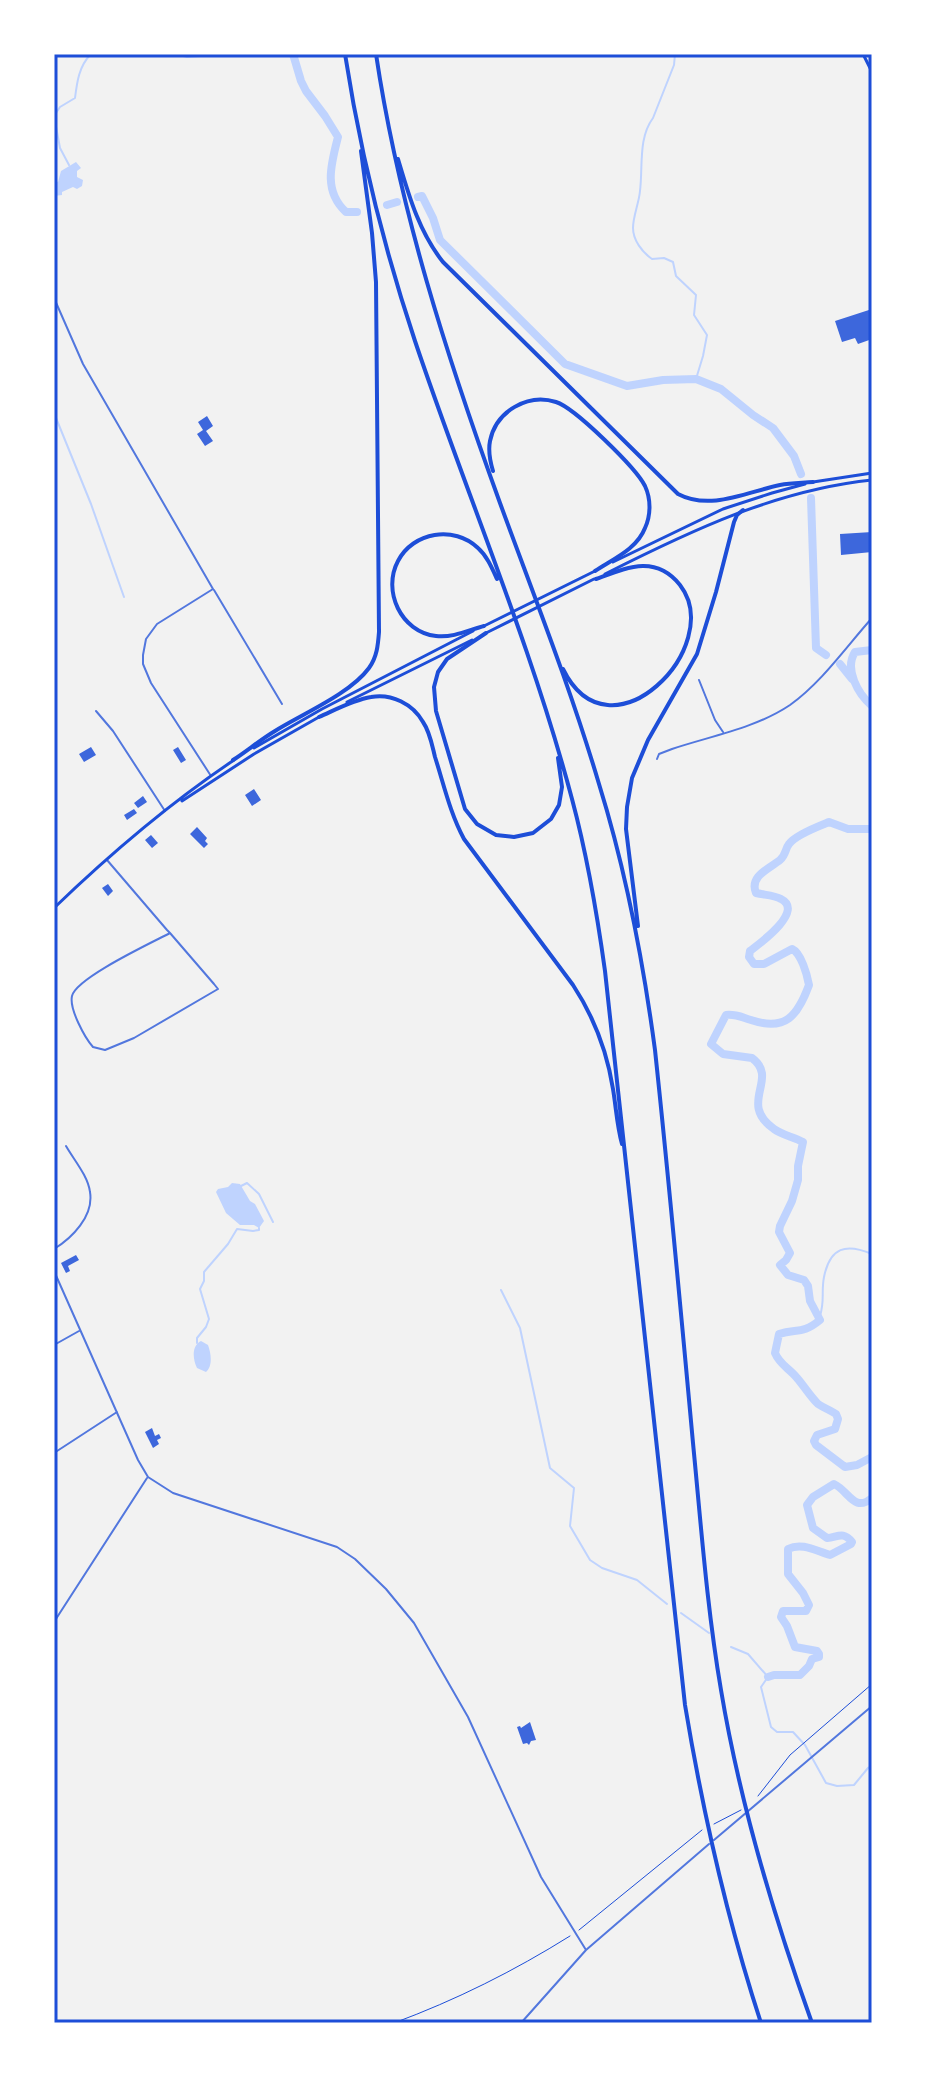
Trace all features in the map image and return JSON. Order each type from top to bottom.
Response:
[{"type":"highway","points":[[345,54],[384,236],[414,338],[553,732],[583,844],[600,936],[681,1671],[694,1761],[735,1939],[761,2023]]},
{"type":"highway","points":[[376,54],[389,127],[430,296],[499,501],[588,747],[610,822],[642,960]]},
{"type":"highway","points":[[389,127],[414,208],[424,235],[436,254],[673,490],[691,500],[707,502],[813,482]]},
{"type":"highway","points":[[233,760],[357,680],[370,667],[377,651],[376,282],[360,132]]},
{"type":"highway","points":[[499,501],[489,451],[498,422],[510,410],[532,401],[554,402],[573,411],[634,472],[644,484],[649,499],[648,521],[638,541],[595,571]]},
{"type":"highway","points":[[743,510],[734,522],[697,654],[648,740],[632,778],[627,807],[627,837],[657,1065],[721,1692],[752,1834],[812,2023]]},
{"type":"highway","points":[[484,626],[454,635],[438,636],[410,624],[400,614],[392,592],[393,576],[402,554],[430,535],[461,537],[484,555],[507,599]]},
{"type":"highway","points":[[553,649],[567,678],[578,692],[596,703],[610,705],[629,703],[646,695],[667,676],[678,659],[689,633],[691,616],[685,592],[675,580],[657,568],[643,566],[630,567],[596,579]]},
{"type":"highway","points":[[486,633],[447,659],[435,679],[433,695],[465,809],[483,829],[501,836],[518,837],[533,833],[551,819],[559,805],[562,787],[553,732]]},
{"type":"highway","points":[[319,717],[365,698],[379,696],[406,704],[422,719],[452,812],[464,839],[573,985],[594,1023],[608,1062],[619,1133],[626,1155]]},
{"type":"main road","points":[[863,54],[872,72]]},
{"type":"main road","points":[[54,908],[107,860],[211,776],[322,709],[547,594],[723,509],[813,482],[872,473]]},
{"type":"main road","points":[[166,812],[254,754],[319,717],[687,533],[743,510],[827,487],[872,480]]},
{"type":"street","points":[[54,298],[83,364],[282,704]]},
{"type":"street","points":[[211,776],[151,683],[143,664],[143,655],[146,639],[157,624],[213,589]]},
{"type":"street","points":[[657,759],[659,754],[769,717],[791,704],[813,686],[872,618]]},
{"type":"street","points":[[699,680],[723,733]]},
{"type":"street","points":[[96,711],[113,731],[166,812]]},
{"type":"street","points":[[107,860],[170,933],[218,989],[134,1038],[107,1050],[98,1050],[91,1045],[72,1006],[75,988],[111,964],[170,933]]},
{"type":"street","points":[[54,1249],[79,1228],[90,1196],[85,1178],[66,1146]]},
{"type":"street","points":[[54,1271],[148,1477],[173,1493],[337,1547],[355,1559],[386,1589],[414,1623],[468,1717],[541,1877],[586,1950]]},
{"type":"street","points":[[54,1345],[81,1331]]},
{"type":"street","points":[[54,1453],[117,1412]]},
{"type":"street","points":[[54,1622],[148,1477]]},
{"type":"street","points":[[521,2023],[586,1950],[872,1706]]},
{"type":"path","points":[[753,1801],[780,1766],[806,1740],[872,1684]]},
{"type":"path","points":[[713,1825],[742,1809]]},
{"type":"path","points":[[577,1931],[703,1829]]},
{"type":"path","points":[[394,2023],[482,1986],[572,1935]]},
{"type":"water","points":[[76,162],[81,168],[77,171],[77,177],[83,180],[82,186],[54,196],[54,180],[58,182],[61,171]]},
{"type":"water","points":[[232,1183],[240,1184],[255,1204],[264,1221],[259,1228],[240,1225],[226,1213],[216,1192]]},
{"type":"water","points":[[201,1341],[208,1345],[210,1352],[206,1372],[197,1368],[194,1357],[194,1350]]},
{"type":"building","points":[[872,309],[872,339],[858,344],[855,338],[842,342],[835,321]]},
{"type":"building","points":[[207,416],[213,426],[206,431],[213,441],[205,446],[197,434],[203,430],[198,422]]},
{"type":"building","points":[[872,532],[872,552],[841,555],[840,534]]},
{"type":"building","points":[[91,747],[96,755],[84,762],[79,754]]},
{"type":"building","points":[[178,747],[186,760],[181,763],[173,750]]},
{"type":"building","points":[[254,789],[261,800],[252,806],[245,795]]},
{"type":"building","points":[[143,796],[147,802],[138,808],[134,803]]},
{"type":"building","points":[[134,809],[137,813],[127,820],[124,815]]},
{"type":"building","points":[[197,827],[207,838],[205,841],[208,844],[204,848],[190,834]]},
{"type":"building","points":[[151,835],[158,843],[152,848],[145,840]]},
{"type":"building","points":[[108,884],[113,891],[108,896],[102,888]]},
{"type":"building","points":[[76,1255],[79,1260],[68,1266],[70,1271],[66,1273],[61,1263]]},
{"type":"building","points":[[152,1428],[155,1436],[159,1434],[161,1438],[153,1448],[145,1432]]},
{"type":"building","points":[[530,1722],[536,1740],[529,1745],[523,1744],[517,1727]]},
{"type":"waterway","points":[[69,165],[60,148],[54,116],[60,107],[75,98],[81,69],[91,54]]},
{"type":"waterway","points":[[176,54],[187,57],[199,54]]},
{"type":"waterway","points":[[293,54],[306,91],[338,137],[331,167],[334,195],[346,212],[357,212]]},
{"type":"waterway","points":[[675,54],[674,65],[645,134],[633,232],[636,241],[652,259],[664,258],[673,262],[676,276],[696,295],[694,315],[707,335],[696,379]]},
{"type":"waterway","points":[[418,197],[422,196],[440,240],[565,364],[627,386],[696,379],[721,389],[773,428],[794,456],[801,474]]},
{"type":"waterway","points":[[387,205],[397,202]]},
{"type":"waterway","points":[[54,413],[124,597]]},
{"type":"waterway","points":[[811,498],[816,648],[826,655]]},
{"type":"waterway","points":[[872,650],[855,652],[851,666],[858,688],[872,706]]},
{"type":"waterway","points":[[840,664],[852,679]]},
{"type":"waterway","points":[[872,829],[848,829],[829,822],[819,826],[792,841],[782,858],[758,877],[756,893],[781,899],[787,904],[788,911],[778,927],[750,951],[749,957],[754,964],[764,964],[792,949],[801,959],[809,985],[800,1005],[789,1018],[773,1024],[726,1015],[711,1044],[723,1054],[752,1058],[762,1074],[758,1101],[764,1119],[777,1131],[803,1142],[798,1180],[779,1232],[790,1253],[780,1265],[788,1275],[804,1280],[820,1320],[804,1329],[779,1334],[775,1353],[818,1404],[836,1414],[835,1429],[817,1435],[816,1445],[845,1467],[872,1457]]},
{"type":"waterway","points":[[241,1186],[247,1183],[259,1194],[273,1222]]},
{"type":"waterway","points":[[197,1343],[209,1319],[200,1289],[204,1272],[237,1229],[253,1231],[259,1228]]},
{"type":"waterway","points":[[820,1316],[824,1277],[830,1259],[840,1250],[847,1249],[872,1254]]},
{"type":"waterway","points":[[501,1290],[520,1328],[550,1468],[574,1488],[570,1526],[590,1560],[602,1568],[637,1580],[667,1604]]},
{"type":"waterway","points":[[768,1677],[800,1675],[812,1659],[819,1657],[817,1651],[795,1647],[781,1617],[783,1611],[806,1611],[809,1605],[788,1574],[788,1549],[804,1547],[830,1555],[852,1542],[843,1536],[827,1538],[813,1528],[807,1505],[813,1497],[834,1484],[856,1502],[866,1502],[872,1498]]},
{"type":"waterway","points":[[681,1613],[709,1633]]},
{"type":"waterway","points":[[731,1647],[748,1654],[768,1677],[761,1687],[771,1727],[777,1732],[793,1732],[805,1745],[826,1783],[854,1785],[872,1766]]}]
